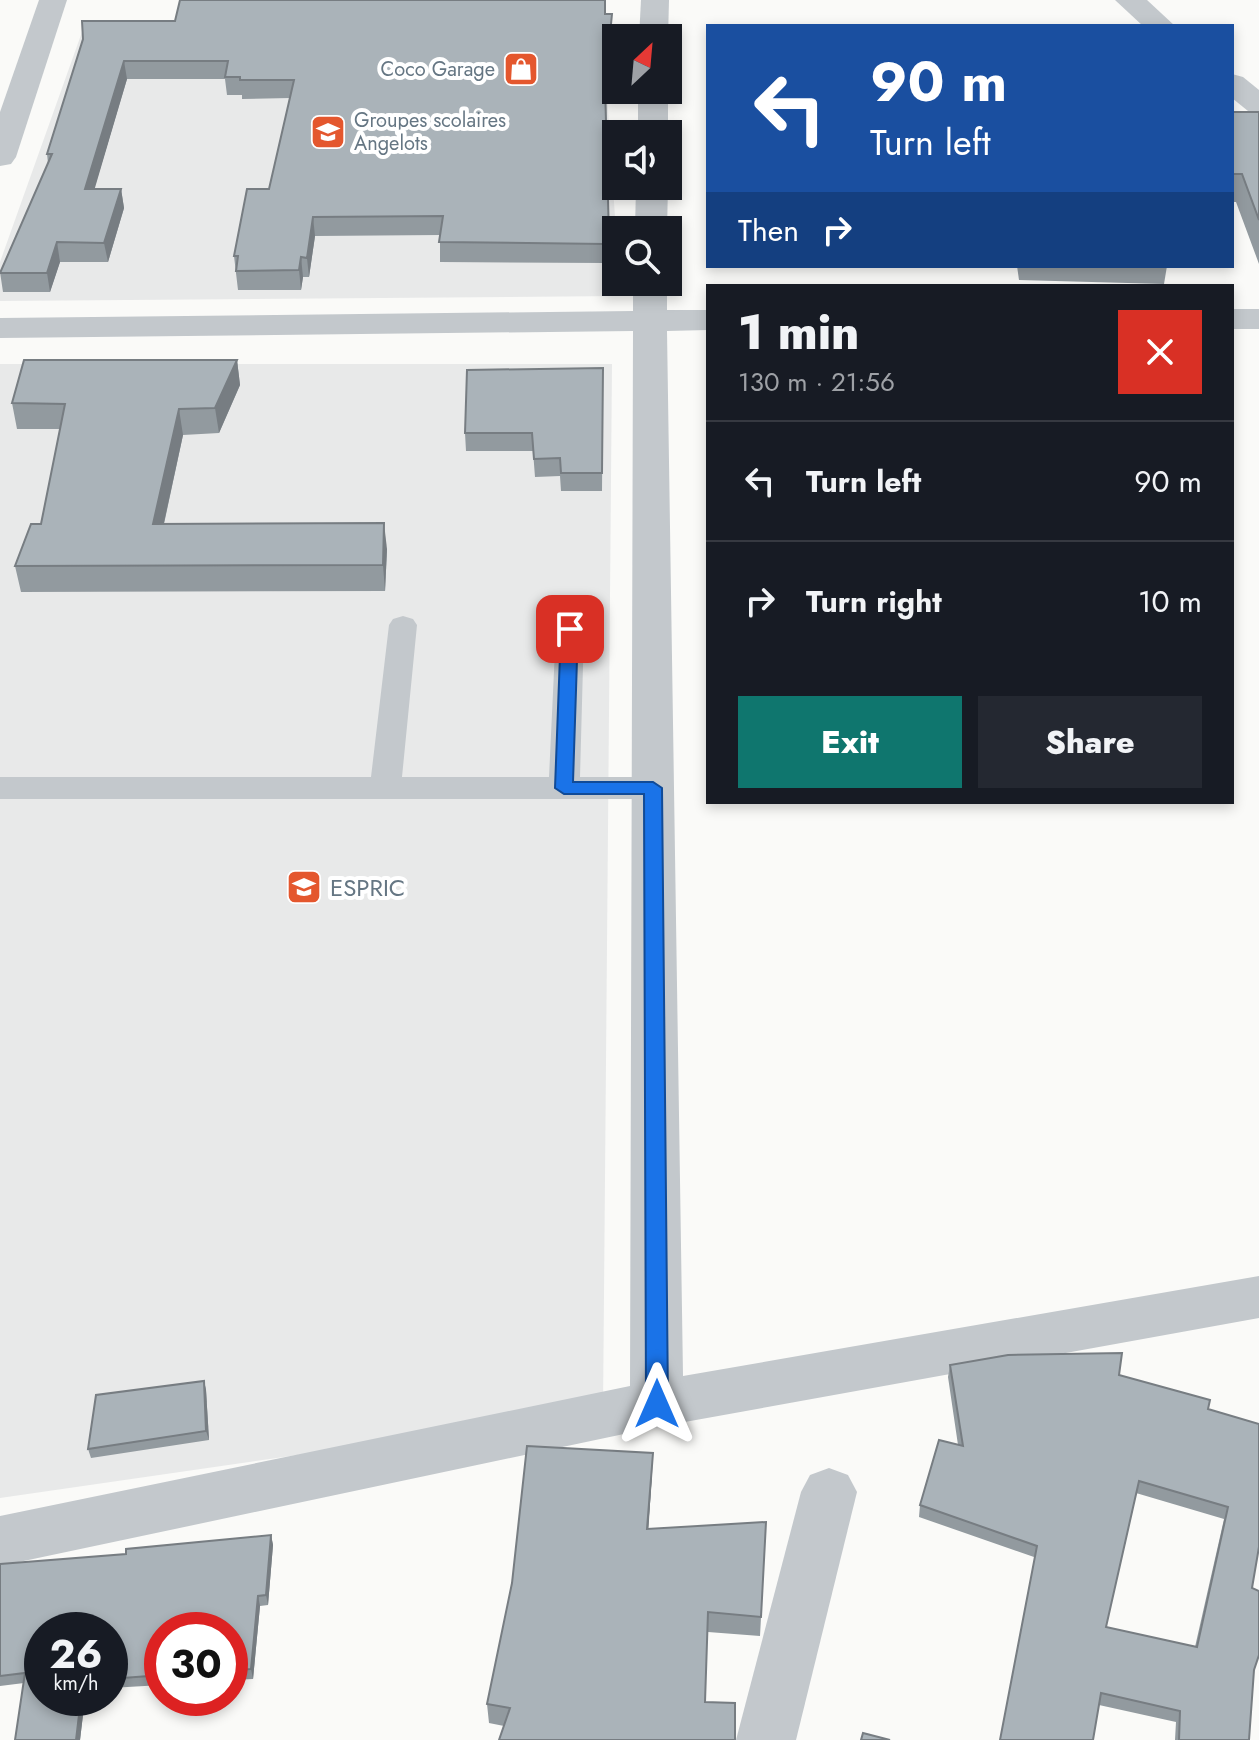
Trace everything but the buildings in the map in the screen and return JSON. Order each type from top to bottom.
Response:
[{"type":"street","points":[[0,157],[53,0]]},
{"type":"street","points":[[654,24],[655,0]]},
{"type":"street","points":[[1129,0],[1159,24]]},
{"type":"street","points":[[1234,85],[1259,105]]},
{"type":"street","points":[[0,328],[650,301],[706,319]]},
{"type":"street","points":[[650,301],[657,1404]]},
{"type":"street","points":[[1234,319],[1259,319]]},
{"type":"street","points":[[0,1541],[657,1404],[1259,1297]]},
{"type":"street","points":[[766,1740],[829,1492]]},
{"type":"lane","points":[[385,788],[403,625]]},
{"type":"lane","points":[[564,788],[570,629]]},
{"type":"lane","points":[[0,788],[653,788]]},
{"type":"shaded area","name":"Groupes scolaires Angelots","points":[[82,32],[602,32],[602,104],[608,104],[609,120],[602,120],[602,200],[614,200],[615,216],[602,216],[602,296],[620,296],[0,301],[0,262]]},
{"type":"shaded area","name":"ESPRIC","points":[[0,364],[612,364],[603,1411],[0,1498]]},
{"type":"place","name":"Coco Garage","points":[[521,69]]},
{"type":"place","name":"Groupes scolaires Angelots","points":[[328,132]]},
{"type":"place","name":"ESPRIC","points":[[304,887]]},
{"type":"route","points":[[570,629],[564,788],[653,788],[657,1404]]}]
